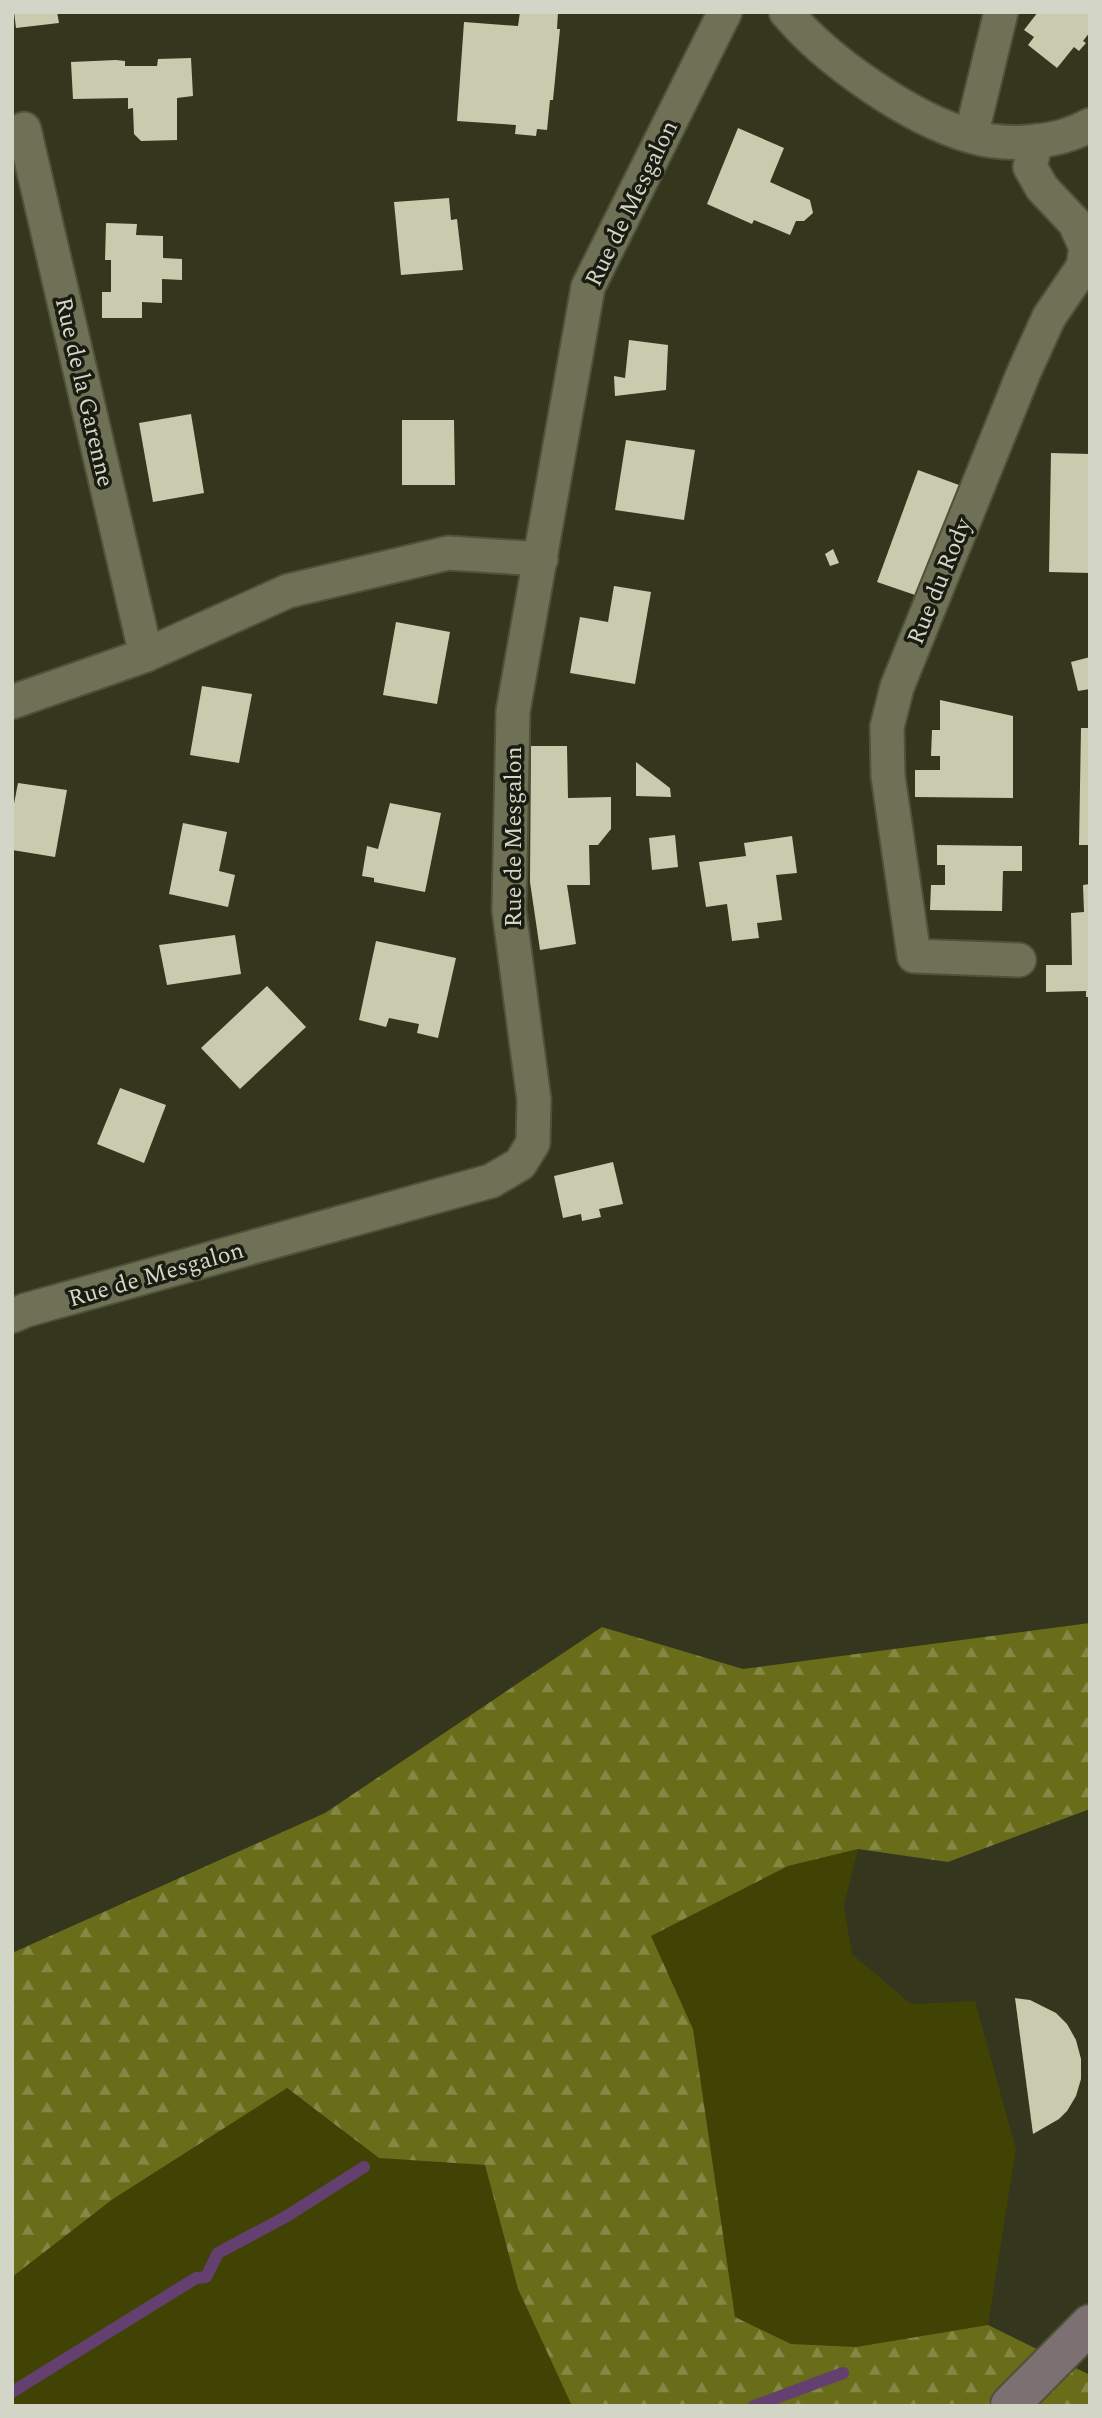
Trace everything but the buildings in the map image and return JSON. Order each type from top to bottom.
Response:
[{"type":"main road","points":[[1009,2405],[1090,2324]]},
{"type":"main road","points":[[1009,2405],[1090,2345]]},
{"type":"street","name":"Rue de Mesgalon","points":[[12,1316],[491,1181],[520,1164],[533,1143],[534,1100],[509,910],[513,711],[587,287],[725,12]]},
{"type":"street","points":[[786,12],[802,31],[852,72],[912,112],[971,136],[1004,141],[1036,141],[1080,131],[1090,125]]},
{"type":"street","points":[[971,136],[1001,12]]},
{"type":"street","name":"Rue de la Garenne","points":[[24,129],[146,654]]},
{"type":"street","name":"Rue du Rody","points":[[1019,960],[914,956],[887,776],[887,727],[897,687],[914,642],[1024,372],[1049,317],[1083,267],[1086,248],[1075,223],[1042,188],[1030,167],[1036,141]]},
{"type":"street","points":[[12,702],[146,654],[288,590],[448,553],[541,559]]},
{"type":"shaded area","points":[[858,1849],[844,1905],[852,1954],[911,2004],[975,2001],[1016,2149],[988,2325],[856,2347],[791,2344],[735,2317],[693,2029],[651,1936],[788,1866]]},
{"type":"shaded area","points":[[286,2088],[379,2158],[485,2165],[518,2289],[572,2406],[12,2406],[12,2277],[113,2199]]},
{"type":"green space","points":[[1090,1623],[1090,1809],[948,1862],[858,1849],[788,1866],[651,1936],[693,2029],[735,2317],[791,2344],[856,2347],[988,2325],[1090,2375],[1090,2406],[572,2406],[518,2289],[485,2165],[379,2158],[287,2088],[113,2199],[12,2277],[12,1953],[325,1813],[602,1627],[743,1669]]},
{"type":"waterway","points":[[12,2392],[196,2278],[206,2277],[218,2253],[287,2216],[364,2167]]},
{"type":"waterway","points":[[754,2406],[843,2373]]}]
